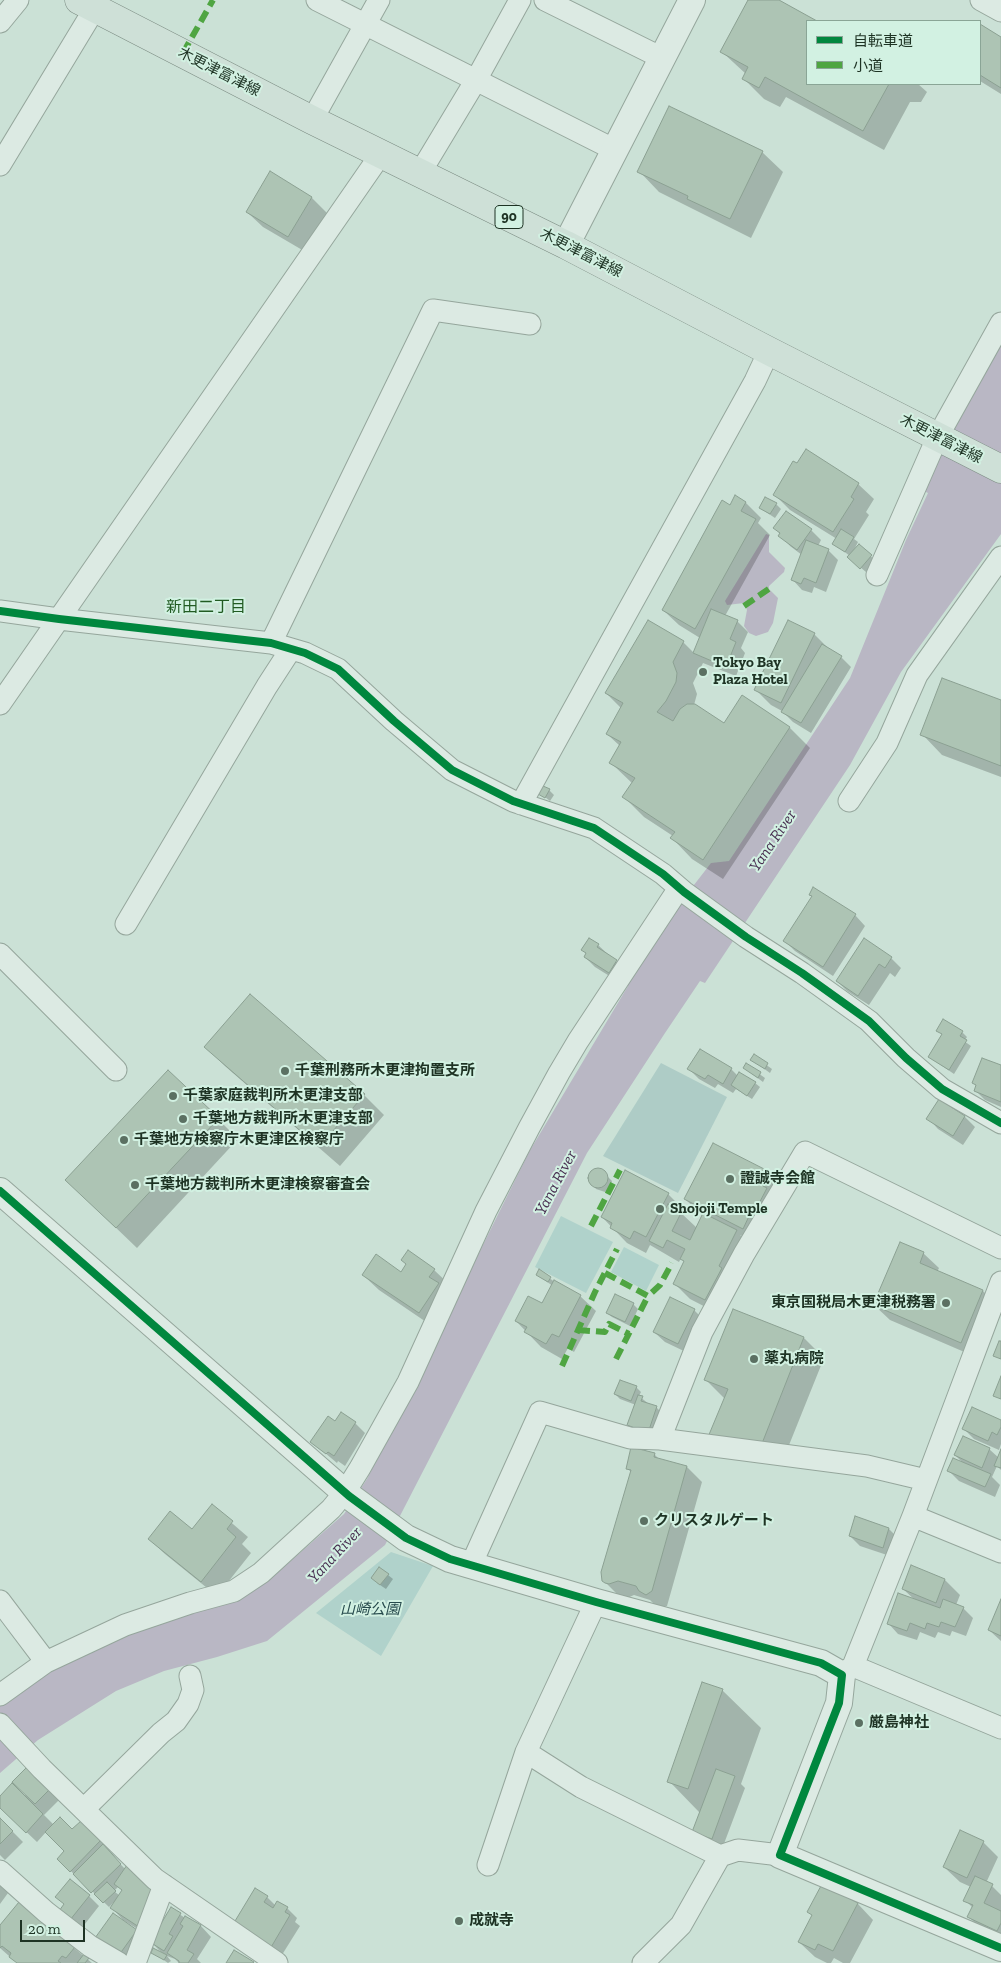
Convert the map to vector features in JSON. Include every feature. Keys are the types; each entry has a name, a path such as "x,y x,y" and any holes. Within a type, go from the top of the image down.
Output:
{"main road":[{"name":"木更津富津線","path":"87,4 312,120 566,245 937,438 1001,469"}],"street":[{"path":"0,22 18,0"},
{"path":"316,0 615,150"},
{"path":"312,120 380,0"},
{"path":"420,173 476,80 520,0"},
{"path":"545,0 662,58"},
{"path":"566,245 692,0"},
{"path":"981,0 1001,11"},
{"path":"0,165 87,4"},
{"path":"0,704 381,154"},
{"path":"271,643 433,310 530,324"},
{"path":"877,575 937,438 1001,323"},
{"path":"520,804 755,381 769,351"},
{"path":"849,801 887,743 917,675 1001,557"},
{"path":"0,611 271,643 305,653 338,669 394,721 452,770 520,804 594,828 663,874 681,890 746,937 802,973 870,1021 906,1058 942,1089 1001,1123"},
{"path":"126,924 262,695 291,650"},
{"path":"0,1695 46,1662 125,1625 190,1602 234,1591 261,1574 347,1494 408,1382 486,1211 528,1128 578,1041 681,890"},
{"path":"0,954 116,1070"},
{"path":"660,1439 702,1332 744,1254 804,1152 1001,1248"},
{"path":"0,1191 347,1494 406,1538 450,1559 596,1602 848,1671 1001,1728"},
{"path":"780,1855 839,1704 848,1671 913,1516 1001,1282"},
{"path":"471,1565 540,1412 630,1438 660,1439 867,1466 926,1480"},
{"path":"913,1516 1001,1552"},
{"path":"0,1601 46,1662"},
{"path":"488,1865 526,1752 596,1602"},
{"path":"84,1809 161,1733 176,1721 188,1704 193,1690 190,1676"},
{"path":"0,1724 42,1769 156,1879 277,1963"},
{"path":"526,1752 582,1787 720,1856"},
{"path":"643,1963 682,1925 720,1856 738,1850 780,1855 1001,1948"},
{"path":"0,1871 46,1912 90,1946 119,1963"},
{"path":"135,1963 164,1885"}],"green space":[{"path":"561,1216 613,1242 586,1293 535,1267"},
{"path":"624,1247 659,1265 646,1291 611,1272"},
{"name":"山崎公園","path":"391,1552 433,1566 381,1656 316,1613"}],"shaded area":[{"path":"661,1063 727,1097 678,1193 603,1156"}],"water":[{"name":"Yana River","path":"1001,344 1001,534 901,672 850,765 705,983 700,981 587,1153 385,1545 267,1641 164,1671 116,1691 38,1740 0,1773 0,1705 47,1673 130,1632 235,1600 268,1581 344,1514 367,1479 529,1152 628,986 626,982 680,903 711,863 729,861 850,678 906,540 928,493 922,490 931,468"},
{"path":"766,534 769,535 769,552 785,568 784,572 769,586 769,589 778,598 773,623 768,632 756,636 749,633 744,626 747,610 744,603 727,605 725,601"}],"building":[{"path":"748,0 779,0 815,20 806,20 806,85 888,85 863,131 765,77 759,88 742,79 748,67 720,52"},
{"path":"981,25 1001,37 1001,88 981,76"},
{"path":"669,106 763,151 730,219 687,199 688,196 637,172"},
{"path":"270,171 312,197 288,237 246,212"},
{"path":"806,449 859,483 851,497 854,499 833,532 773,495 793,461 797,463"},
{"path":"735,495 746,502 741,511 756,519 695,629 662,610 722,500 730,505"},
{"path":"765,497 777,503 770,514 759,508"},
{"path":"786,511 812,529 797,550 778,536 780,533 773,528"},
{"path":"841,529 854,537 845,552 832,544"},
{"path":"806,540 829,549 816,583 804,578 801,584 791,580"},
{"path":"859,544 872,555 860,569 847,557"},
{"path":"711,609 738,620 730,639 736,642 726,667 693,653"},
{"path":"648,620 684,641 673,662 677,673 676,682 666,701 657,712 673,721 680,709 687,704 695,704 724,723 742,695 790,727 703,860 670,838 675,832 622,797 635,778 609,763 621,742 606,734 623,703 605,693"},
{"path":"788,620 815,633 781,703 754,690"},
{"path":"822,644 842,656 801,723 781,712"},
{"path":"942,678 1001,700 1001,766 920,735"},
{"path":"543,786 550,789 545,798 538,794"},
{"path":"813,887 856,914 823,967 783,941 812,896 809,895"},
{"path":"589,938 599,944 597,947 617,960 609,973 584,957 586,953 581,950"},
{"path":"864,938 892,957 885,968 879,964 858,996 836,981"},
{"name":"千葉刑務所木更津拘置支所","path":"250,994 365,1094 319,1147 204,1047"},
{"path":"943,1019 963,1031 960,1036 967,1040 949,1070 928,1057 942,1034 936,1031"},
{"path":"700,1049 732,1068 723,1084 708,1075 705,1079 687,1069"},
{"path":"754,1054 768,1063 765,1069 750,1060"},
{"path":"982,1058 1001,1065 1001,1102 974,1091 976,1085 972,1083"},
{"path":"746,1063 761,1072 758,1078 743,1068"},
{"path":"168,1070 219,1118 116,1228 65,1180"},
{"path":"739,1072 756,1082 747,1096 731,1085"},
{"path":"939,1099 965,1116 953,1136 926,1119"},
{"name":"證誠寺会館","path":"713,1143 770,1172 763,1186 767,1188 753,1215 750,1214 743,1229 684,1199"},
{"path":"598,1168 605,1171 608,1178 605,1185 598,1188 591,1185 588,1178 591,1171"},
{"path":"625,1170 669,1193 646,1237 634,1231 630,1239 610,1228 612,1223 601,1217"},
{"path":"668,1204 682,1211 672,1231 690,1240 703,1213 737,1230 719,1266 722,1268 705,1300 673,1284 684,1261 680,1259 685,1249 667,1240 663,1248 649,1241"},
{"path":"900,1242 924,1252 920,1263 983,1290 961,1343 873,1305"},
{"path":"408,1250 435,1269 429,1277 439,1283 419,1313 362,1275 376,1254 401,1272 406,1264 401,1260"},
{"path":"539,1269 551,1277 548,1282 536,1275"},
{"path":"554,1280 581,1295 559,1337 552,1334 546,1344 524,1332 527,1327 515,1321 528,1296 542,1303"},
{"path":"615,1294 634,1303 625,1322 606,1313"},
{"path":"670,1297 695,1309 678,1344 653,1332"},
{"name":"薬丸病院","path":"733,1309 804,1337 761,1446 708,1437 728,1389 704,1380"},
{"path":"999,1341 1001,1341 1001,1359 993,1356"},
{"path":"1001,1376 1001,1399 993,1396"},
{"path":"620,1380 637,1386 631,1401 614,1394"},
{"path":"638,1395 643,1396 641,1401 657,1406 648,1433 627,1425"},
{"path":"972,1407 1001,1420 1001,1427 997,1435 992,1432 988,1441 962,1429"},
{"path":"341,1412 356,1422 334,1456 328,1452 326,1454 310,1442 328,1416 335,1421"},
{"path":"963,1436 990,1448 982,1468 954,1455"},
{"name":"クリスタルゲート","path":"631,1447 655,1453 654,1457 687,1466 652,1591 646,1595 639,1591 636,1586 618,1581 609,1584 605,1583 602,1581 601,1572 631,1470 626,1469"},
{"path":"1001,1449 1001,1468 994,1466"},
{"path":"953,1458 991,1474 985,1487 947,1471"},
{"path":"212,1504 233,1521 227,1529 236,1537 201,1582 148,1539 170,1511 192,1529"},
{"path":"855,1516 889,1528 883,1548 849,1536"},
{"path":"911,1565 945,1579 936,1603 902,1589"},
{"path":"379,1567 389,1574 380,1585 371,1578"},
{"path":"898,1593 940,1608 943,1599 964,1607 955,1627 941,1622 939,1627 927,1623 925,1629 910,1623 907,1631 887,1624"},
{"path":"1001,1599 1001,1636 988,1630"},
{"path":"702,1682 723,1689 688,1789 667,1782"},
{"path":"28,1766 51,1788 35,1804 12,1782"},
{"path":"716,1769 735,1776 712,1839 692,1832"},
{"path":"12,1783 43,1814 26,1833 0,1808 0,1796"},
{"path":"60,1817 72,1829 81,1821 101,1840 70,1872 57,1859 64,1851 45,1832"},
{"path":"0,1818 13,1831 0,1844"},
{"path":"960,1830 984,1841 967,1878 943,1867"},
{"path":"103,1844 121,1864 91,1893 73,1874"},
{"path":"129,1862 155,1888 139,1927 110,1908 122,1890 114,1884"},
{"path":"975,1876 993,1884 984,1903 1001,1911 1001,1923 997,1931 967,1917 973,1905 963,1901"},
{"path":"70,1879 90,1895 70,1920 59,1911 64,1904 55,1897"},
{"path":"107,1882 116,1891 103,1903 94,1894"},
{"path":"822,1884 858,1903 833,1951 818,1944 815,1950 798,1942 812,1915 807,1912"},
{"path":"255,1888 268,1896 264,1902 273,1908 277,1901 288,1907 285,1912 290,1915 270,1949 232,1926"},
{"path":"19,1902 75,1947 66,1958 62,1956 58,1961 61,1963 17,1963 9,1957 11,1953 2,1946 0,1948 0,1925"},
{"path":"171,1907 181,1913 169,1934 173,1936 164,1951 150,1942"},
{"path":"113,1913 137,1930 119,1955 95,1938"},
{"path":"185,1916 201,1925 187,1950 194,1954 188,1963 179,1963 179,1961 167,1953 183,1926 180,1924"},
{"path":"153,1948 167,1955 164,1960 151,1953"},
{"path":"234,1950 254,1962 226,1963"},
{"path":"84,1954 89,1958 85,1963 77,1963"}],"marked path":[{"path":"183,53 213,0"},
{"path":"744,606 770,588"},
{"path":"591,1226 620,1170"},
{"path":"562,1366 595,1292 617,1249"},
{"path":"605,1273 648,1296 660,1285 672,1263"},
{"path":"616,1359 648,1296"},
{"path":"578,1330 605,1332 609,1324 629,1334"}],"cycle path":[{"path":"0,611 271,643 305,653 338,669 394,721 452,770 513,801 594,828 663,874 684,892 746,937 802,973 869,1021 906,1058 942,1089 1001,1123"},
{"path":"0,1191 349,1496 406,1538 450,1559 596,1602 821,1663 842,1675 839,1703 780,1855 1001,1948"}],"place":[{"name":"Tokyo Bay Plaza Hotel","path":"703,672"},
{"name":"千葉刑務所木更津拘置支所","path":"285,1071"},
{"name":"千葉家庭裁判所木更津支部","path":"173,1096"},
{"name":"千葉地方裁判所木更津支部","path":"183,1119"},
{"name":"千葉地方検察庁木更津区検察庁","path":"124,1140"},
{"name":"證誠寺会館","path":"730,1179"},
{"name":"千葉地方裁判所木更津検察審査会","path":"135,1185"},
{"name":"Shojoji Temple","path":"660,1209"},
{"name":"東京国税局木更津税務署","path":"946,1303"},
{"name":"薬丸病院","path":"754,1359"},
{"name":"クリスタルゲート","path":"644,1521"},
{"name":"厳島神社","path":"859,1723"},
{"name":"成就寺","path":"459,1921"}],"district":[{"name":"新田二丁目","path":"206,607"}]}
